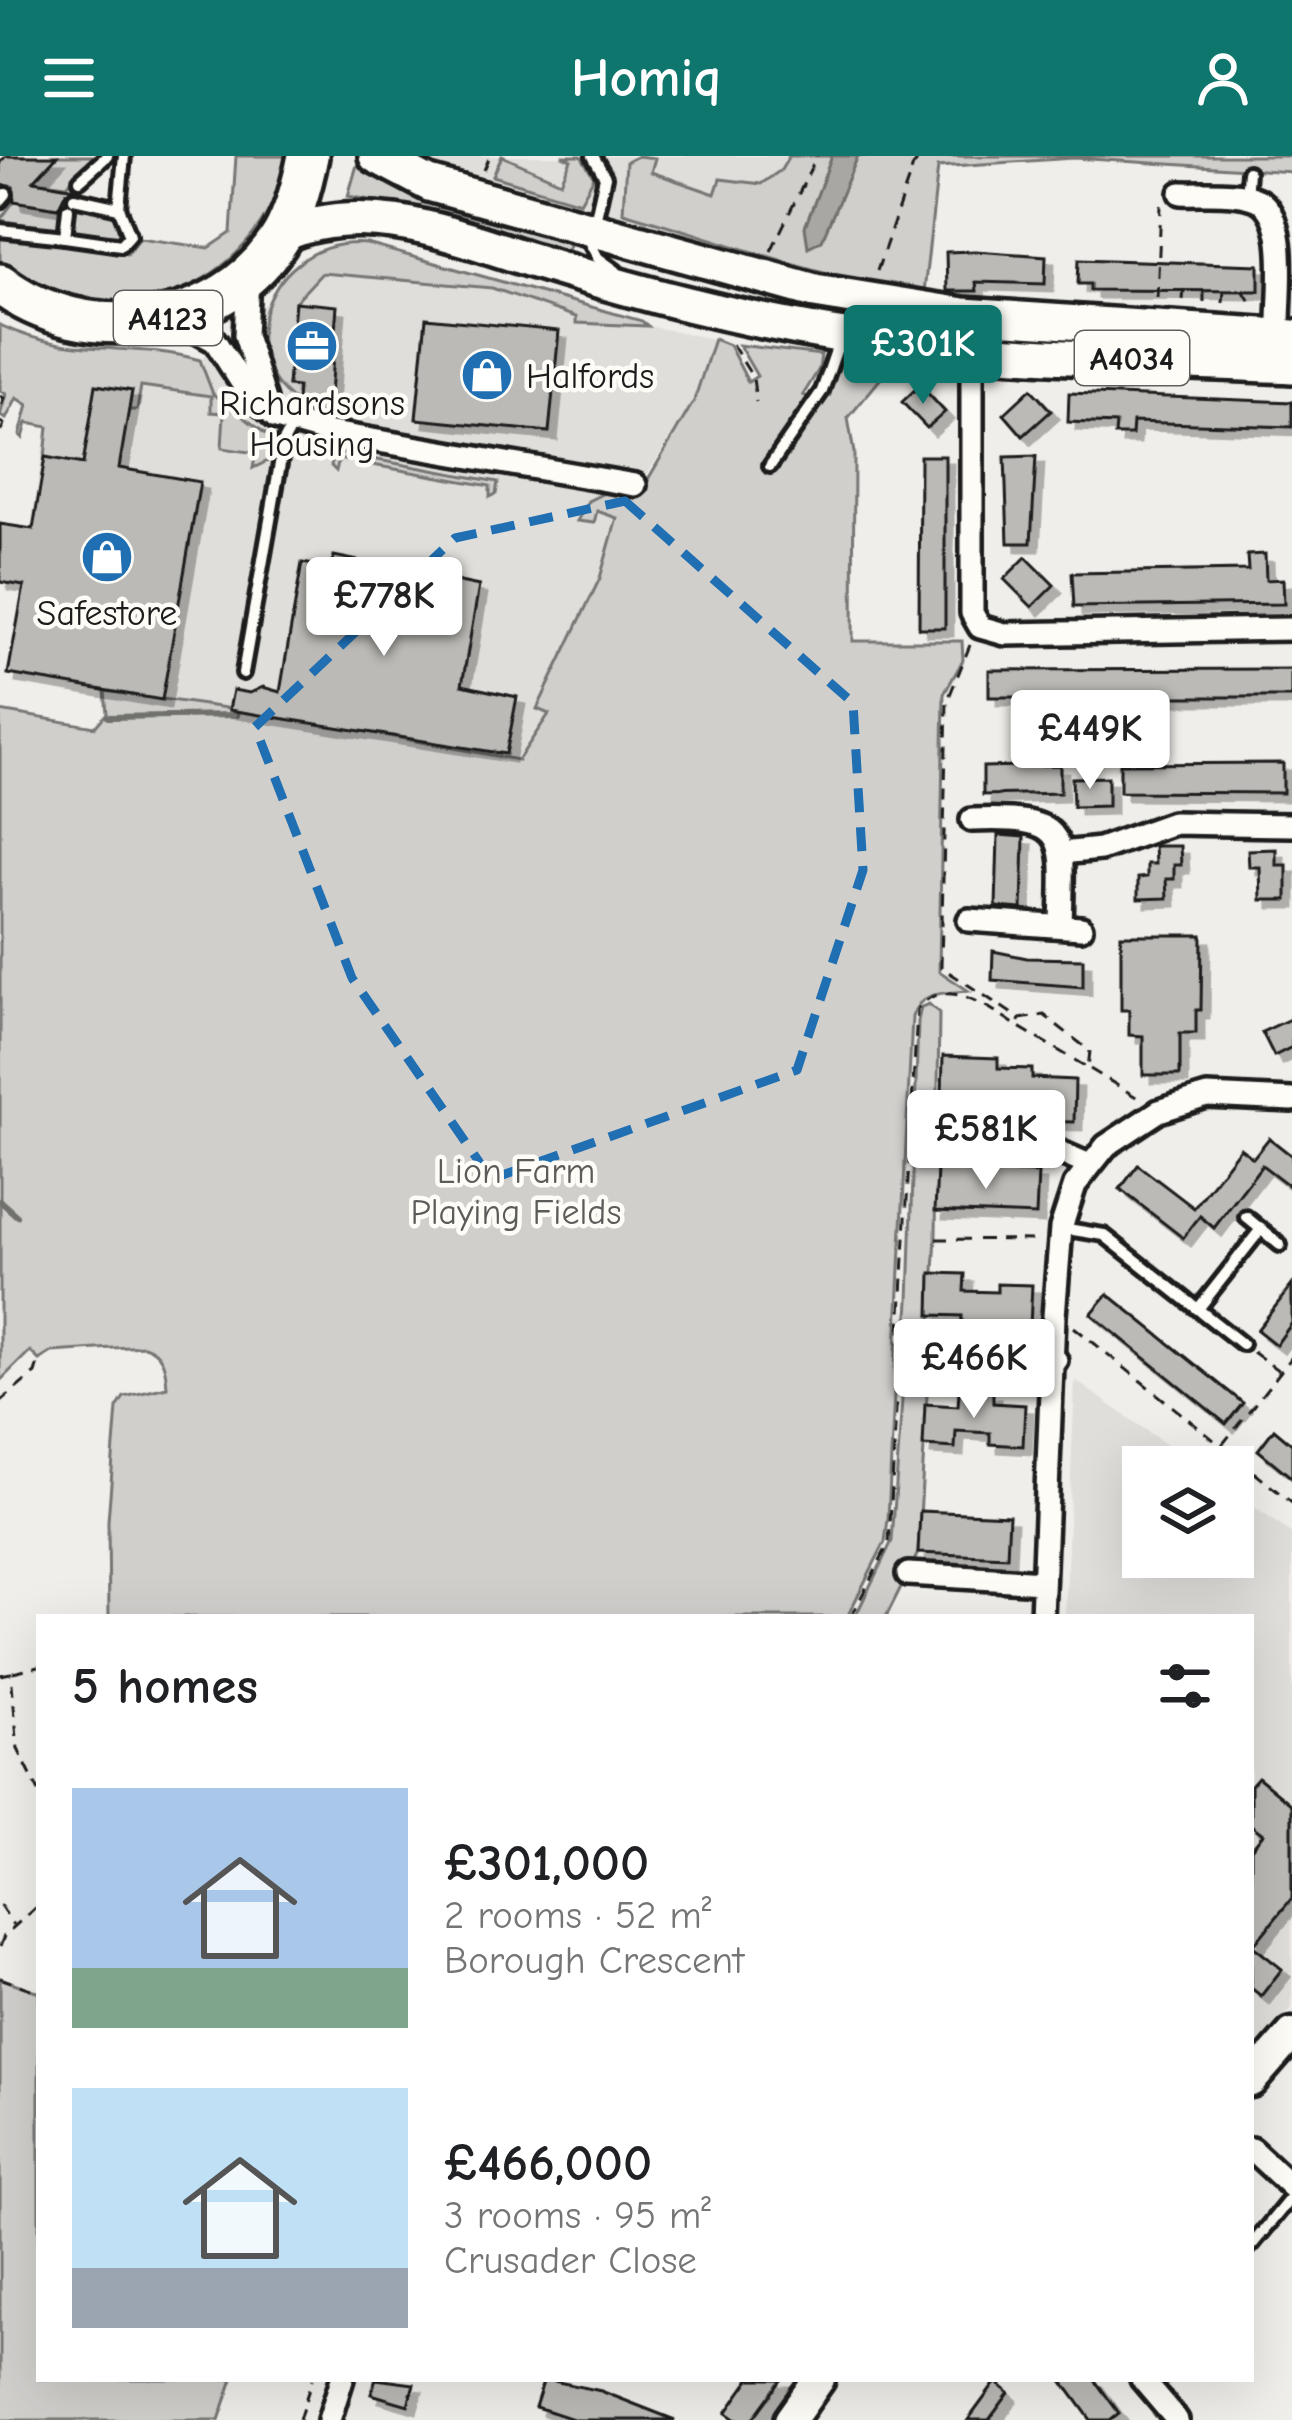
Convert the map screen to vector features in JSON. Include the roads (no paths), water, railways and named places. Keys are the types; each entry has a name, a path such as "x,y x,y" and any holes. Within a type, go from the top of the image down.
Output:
{"highway":[{"name":"A4123","path":"9,294 65,319 99,323 170,317 200,305 250,271 282,235 308,156"}],"main road":[{"name":"A4034","path":"376,156 429,184 815,291 964,316 1288,347"},
{"name":"A4034","path":"282,235 317,219 342,216 395,222 742,318 972,351 1288,347"}],"street":[{"path":"1171,198 1246,196 1261,201 1278,223 1288,347"},
{"path":"250,271 243,319 252,366 265,400 294,422"},
{"path":"815,291 888,319 962,332 972,351 972,613 980,627 1005,634 1292,629"},
{"path":"170,317 215,341 260,404 294,422 574,478 635,485"},
{"path":"968,920 1062,926 1062,853 1050,830 1026,818 972,820"},
{"path":"1062,853 1100,849 1174,823 1292,825"},
{"path":"1042,1614 1054,1325 1061,1234 1075,1185 1129,1126 1159,1112 1208,1096 1292,1100"},
{"path":"946,1140 1050,1148 1089,1165"},
{"path":"944,1354 1055,1360"},
{"path":"908,1574 1043,1582"},
{"path":"1254,2078 1292,2034"},
{"path":"1254,2152 1292,2186"},
{"path":"329,2420 341,2382"},
{"path":"790,2420 817,2382"},
{"path":"1144,2382 1166,2416"}],"lane":[{"path":"80,180 107,156"},
{"path":"0,230 121,244 130,235 119,208 124,156"},
{"path":"592,156 605,177 590,243 608,269 695,293 742,318"},
{"path":"1246,196 1248,172"},
{"path":"65,237 71,204 119,208"},
{"path":"770,466 822,391 841,335"},
{"path":"243,673 284,441 294,422"},
{"path":"1246,1216 1280,1245"},
{"path":"1198,1309 1261,1229"},
{"path":"1061,1234 1104,1235 1241,1343"},
{"path":"1254,2242 1292,2196"}],"waterway":[{"path":"108,717 237,715"},
{"path":"0,1201 17,1216"}],"place":[{"name":"Richardsons Housing","path":"312,346"},
{"name":"Halfords","path":"487,375"},
{"name":"Safestore","path":"107,557"}],"park label":[{"name":"Lion Farm Playing Fields","path":"516,1190"}]}
